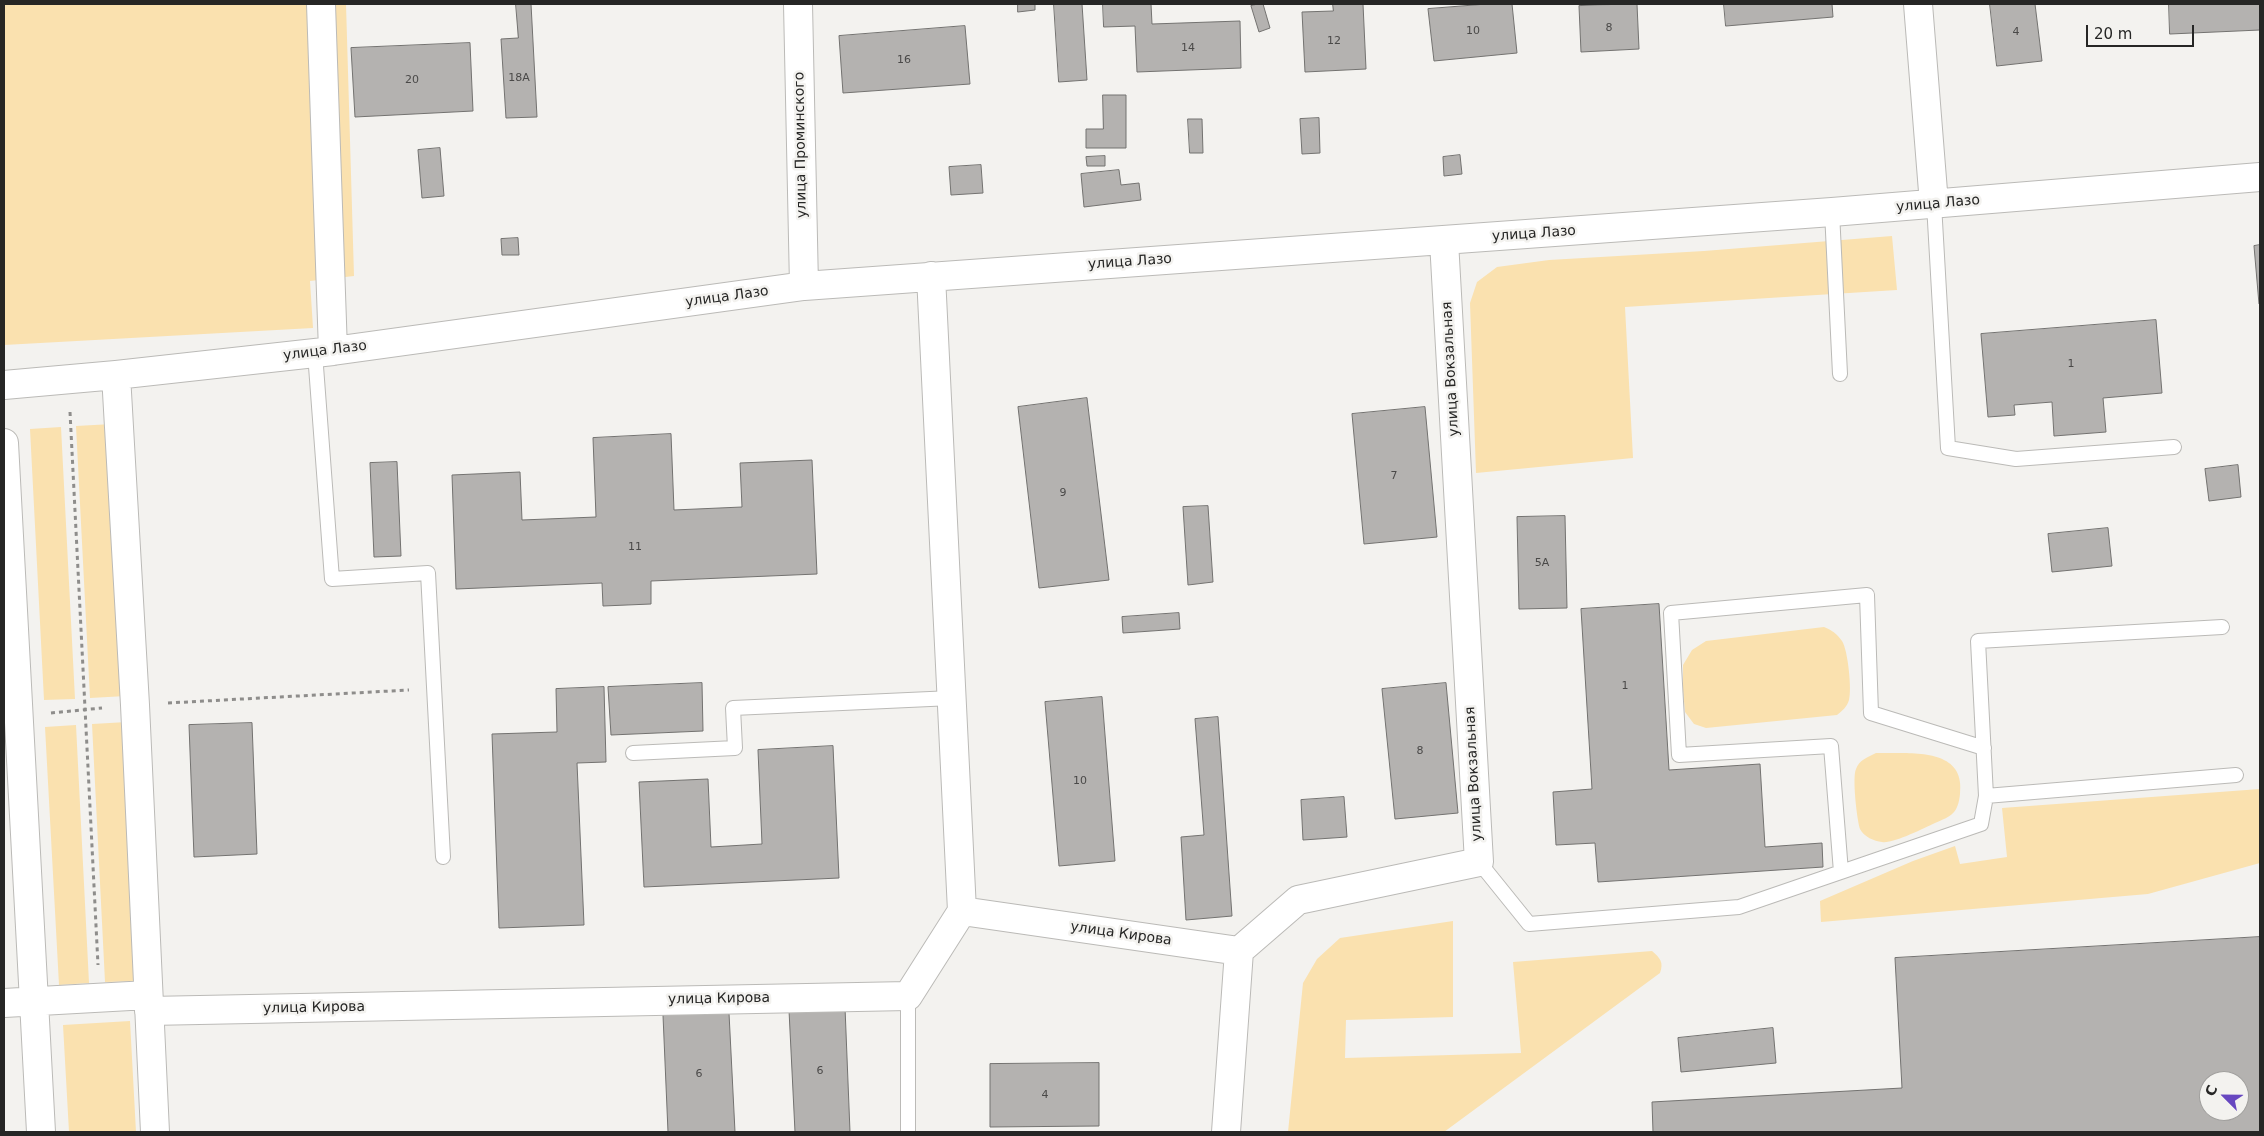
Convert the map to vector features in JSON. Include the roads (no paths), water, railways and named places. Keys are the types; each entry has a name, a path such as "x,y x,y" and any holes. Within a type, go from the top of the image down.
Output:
{"street":[{"path":"321,4 324,352"},
{"name":"улица Проминского","path":"798,4 804,286"},
{"path":"1918,4 1934,204"},
{"name":"улица Лазо","path":"4,385 116,375 324,352 804,286 1832,212 2260,177"},
{"name":"улица Вокзальная","path":"1444,241 1479,862"},
{"path":"908,996 962,911 931,276"},
{"path":"116,375 135,705 155,1132"},
{"path":"4,443 32,1002 41,1132"},
{"path":"1226,1132 1239,951 1298,900 1479,862"},
{"name":"улица Кирова","path":"962,911 1239,951"},
{"name":"улица Кирова","path":"4,1002 100,998 149,1003 908,996"}],"lane":[{"path":"1934,204 1948,448 2016,460 2174,447"},
{"path":"1832,212 1840,374"},
{"path":"324,352 332,580 428,572 443,857"},
{"path":"1841,872 1831,746 1679,755 1671,613 1867,595 1871,713 1984,748"},
{"path":"1479,862 1529,924 1739,907 1982,824 1986,796 1978,641 2222,627"},
{"path":"633,753 735,748 732,708 952,698"},
{"path":"1986,796 2236,775"},
{"path":"908,996 908,1132"}]}
